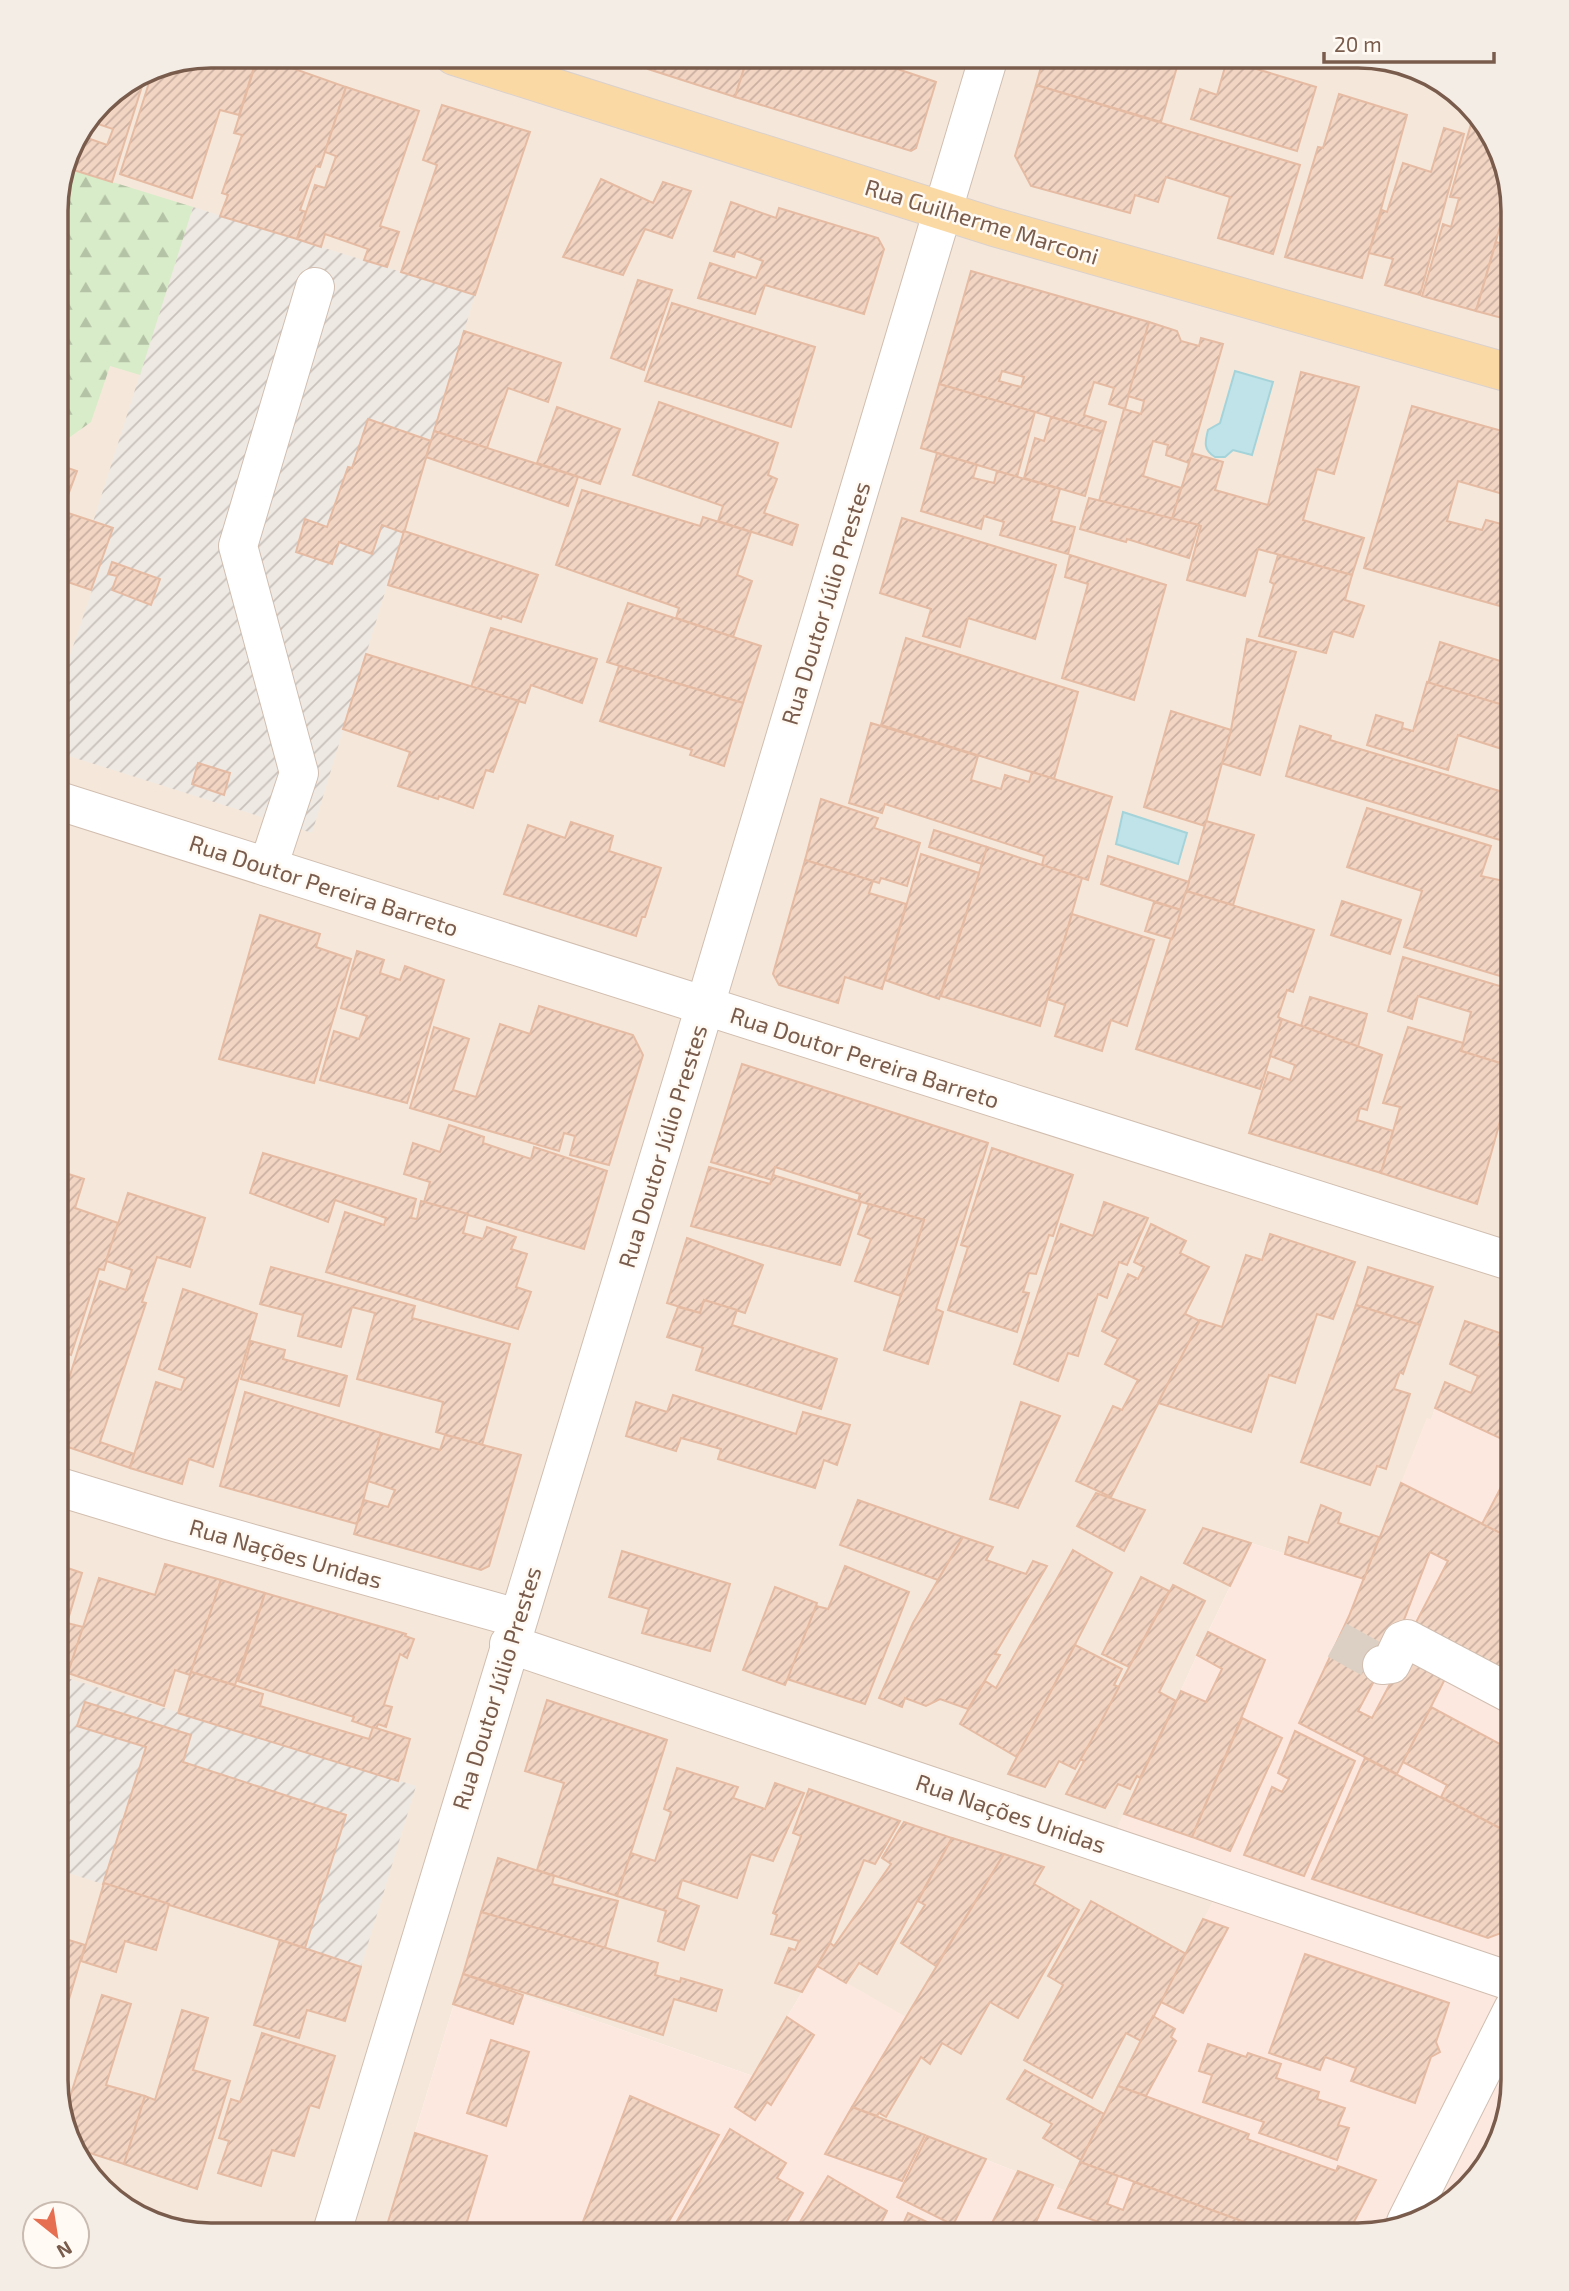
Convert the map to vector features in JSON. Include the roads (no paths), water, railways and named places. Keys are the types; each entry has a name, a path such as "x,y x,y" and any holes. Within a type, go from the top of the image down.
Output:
{"main road":[{"name":"Rua Guilherme Marconi","path":"493,68 1007,231 1501,371"}],"street":[{"name":"Rua Doutor Júlio Prestes","path":"335,2222 705,1006 985,69"},
{"path":"268,867 299,773 238,546 316,287"},
{"name":"Rua Doutor Pereira Barreto","path":"69,804 705,1006 1501,1250"},
{"name":"Rua Nações Unidas","path":"68,1490 513,1631 1501,1978"},
{"path":"1382,1665 1391,1664 1402,1641 1407,1639 1501,1689"},
{"path":"1411,2212 1501,2032"}],"water":[{"path":"1235,371 1273,382 1252,455 1233,450 1225,457 1215,457 1207,449 1207,434 1208,430 1220,423"},
{"path":"1123,812 1187,833 1178,864 1116,844"}],"tunnel":[{"path":"1337,1640 1382,1665"}]}
